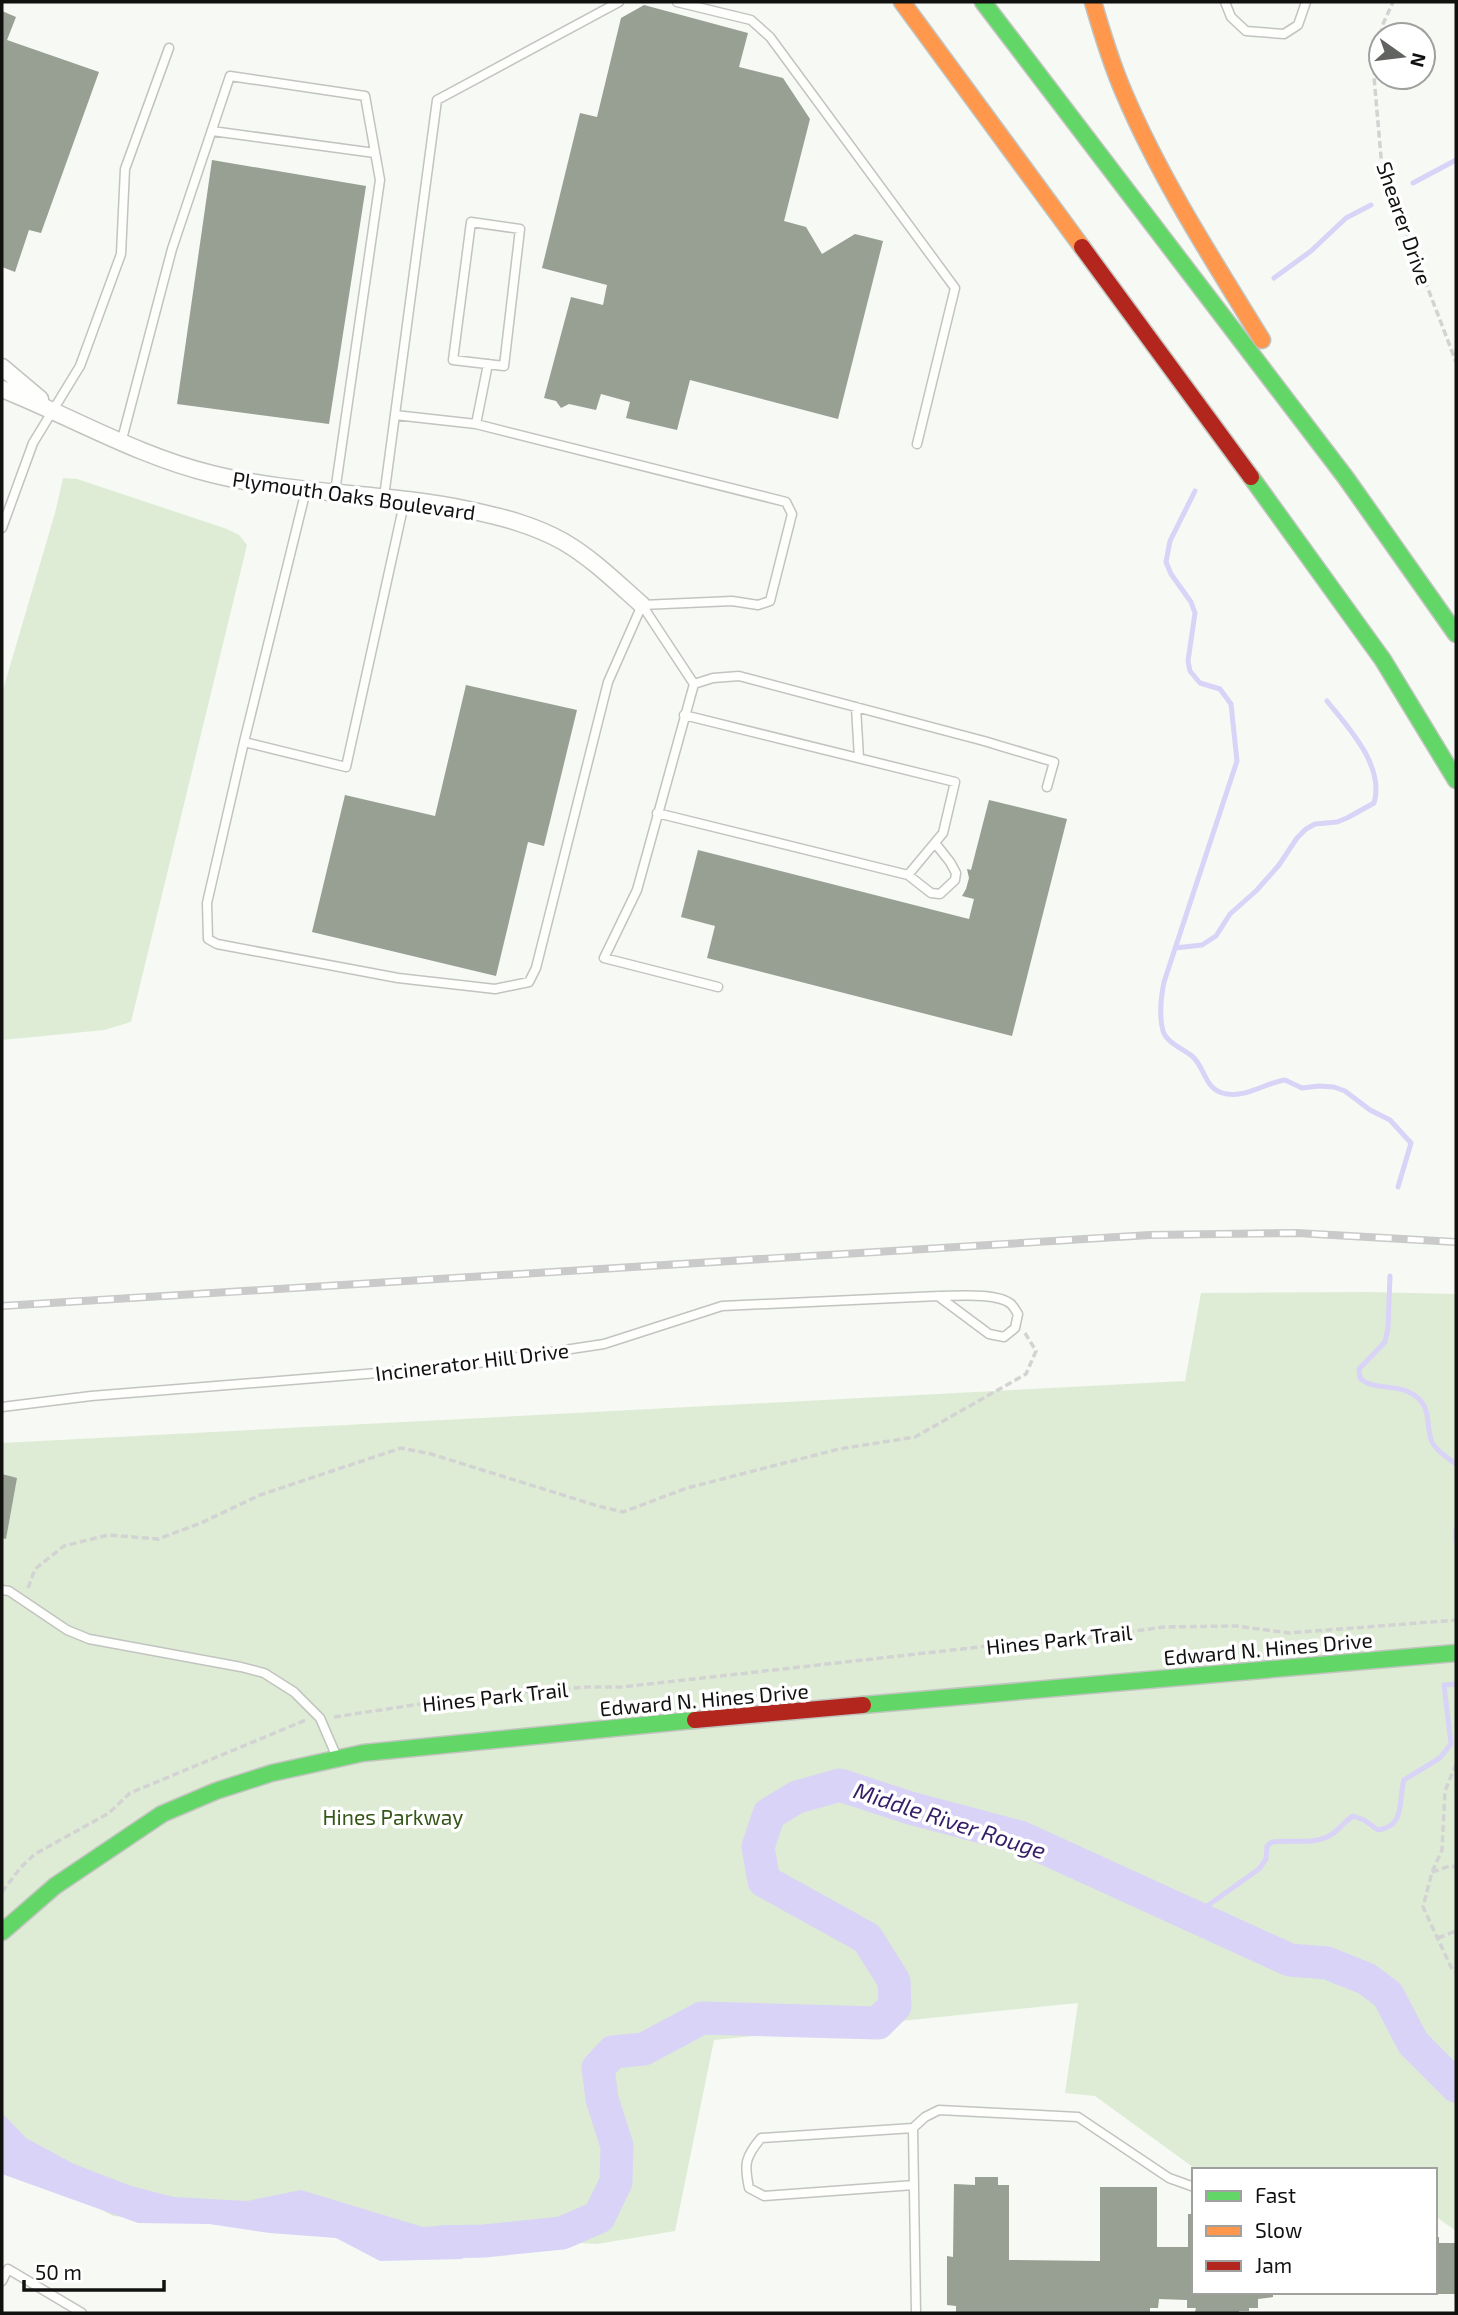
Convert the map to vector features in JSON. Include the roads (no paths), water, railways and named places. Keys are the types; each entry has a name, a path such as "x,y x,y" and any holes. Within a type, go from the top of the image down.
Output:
{"main road":[{"path":"902,2 1347,608 1397,682 1456,780"},
{"path":"983,2 1346,478 1456,634"},
{"path":"1093,2 1118,77 1164,180 1346,478"},
{"name":"Edward N. Hines Drive","path":"2,1931 55,1886 162,1814 216,1791 272,1773 363,1753 1456,1653"}],"street":[{"name":"Plymouth Oaks Boulevard","path":"2,367 53,409"},
{"name":"Plymouth Oaks Boulevard","path":"2,389 53,409 121,443 166,461 211,474 306,490 405,499 488,514 531,527 564,542 596,565 642,605"}],"lane":[{"path":"384,497 437,100 619,2"},
{"path":"677,2 751,20 770,37 955,288 918,444"},
{"path":"1225,2 1231,17 1246,32 1284,34 1298,25 1306,2"},
{"path":"2,528 33,443 80,366 121,254 125,169 169,48"},
{"path":"121,443 172,249 230,76 365,96 380,180 335,492"},
{"path":"212,131 375,153"},
{"path":"471,222 520,229 504,366 488,364 453,360 471,222"},
{"path":"476,424 488,364"},
{"path":"395,415 476,424 786,502 792,514 770,601 758,605 732,601 642,605"},
{"path":"306,490 207,903 208,939 217,944 398,978 495,989 529,982 536,968 608,682 642,605"},
{"path":"244,742 346,767 405,499"},
{"path":"642,605 694,684"},
{"path":"694,684 713,678 739,676 1054,762 1047,787"},
{"path":"694,684 637,890 604,958 718,988"},
{"path":"856,707 859,758"},
{"path":"684,715 955,782 943,833 908,875"},
{"path":"657,813 908,875 931,893 940,894 949,888 956,873 935,843"},
{"name":"Incinerator Hill Drive","path":"2,1407 92,1396 452,1367 604,1344 722,1306 938,1296 981,1295 1011,1304 1018,1314 1016,1328 1004,1337 989,1334 938,1296"},
{"path":"2,1590 9,1591 67,1630 89,1639 264,1673 295,1692 320,1718 337,1758"},
{"path":"914,2185 764,2196 749,2188 745,2169 749,2153 761,2138 913,2128 925,2117 939,2110 1078,2116 1169,2178 1192,2186"},
{"path":"913,2128 916,2313"},
{"path":"2,2280 8,2269 82,2313"}],"waterway":[{"path":"1413,183 1456,160"},
{"path":"1274,278 1311,251 1346,218 1371,205"},
{"path":"1195,491 1170,541 1166,562 1195,613 1188,661 1190,671 1200,683 1220,689 1231,704 1237,761 1164,982 1161,1006 1163,1031 1172,1042 1197,1061 1210,1084 1219,1092 1242,1094 1285,1080 1302,1088 1334,1087 1345,1091 1370,1110 1390,1120 1411,1143 1398,1187"},
{"path":"1175,948 1202,945 1216,936 1230,914 1256,891 1306,829 1315,824 1337,822 1374,803 1376,789 1370,761 1354,735 1327,701"},
{"path":"1390,1276 1385,1342 1359,1369 1360,1378 1373,1385 1404,1390 1420,1400 1426,1410 1432,1442 1456,1464"},
{"path":"1456,1529 1456,1541"},
{"path":"1193,1916 1259,1869 1266,1859 1267,1846 1272,1842 1307,1841 1327,1837 1353,1816 1378,1830 1393,1823 1399,1811 1404,1780 1440,1758 1451,1744 1444,1685 1456,1684"},
{"name":"Middle River Rouge","path":"440,2242 484,2241 562,2233 599,2217 616,2182 617,2146 602,2099 598,2068 613,2052 644,2049 702,2018 878,2023 895,2006 894,1981 867,1938 764,1881 758,1847 769,1814 797,1797 840,1785 910,1808 1020,1837 1290,1960 1327,1963 1367,1979 1388,1995 1413,2043 1456,2086"}],"railway":[{"path":"2,1306 1150,1235 1297,1233 1456,1242"}],"park label":[{"name":"Hines Parkway","path":"393,1816"}]}
